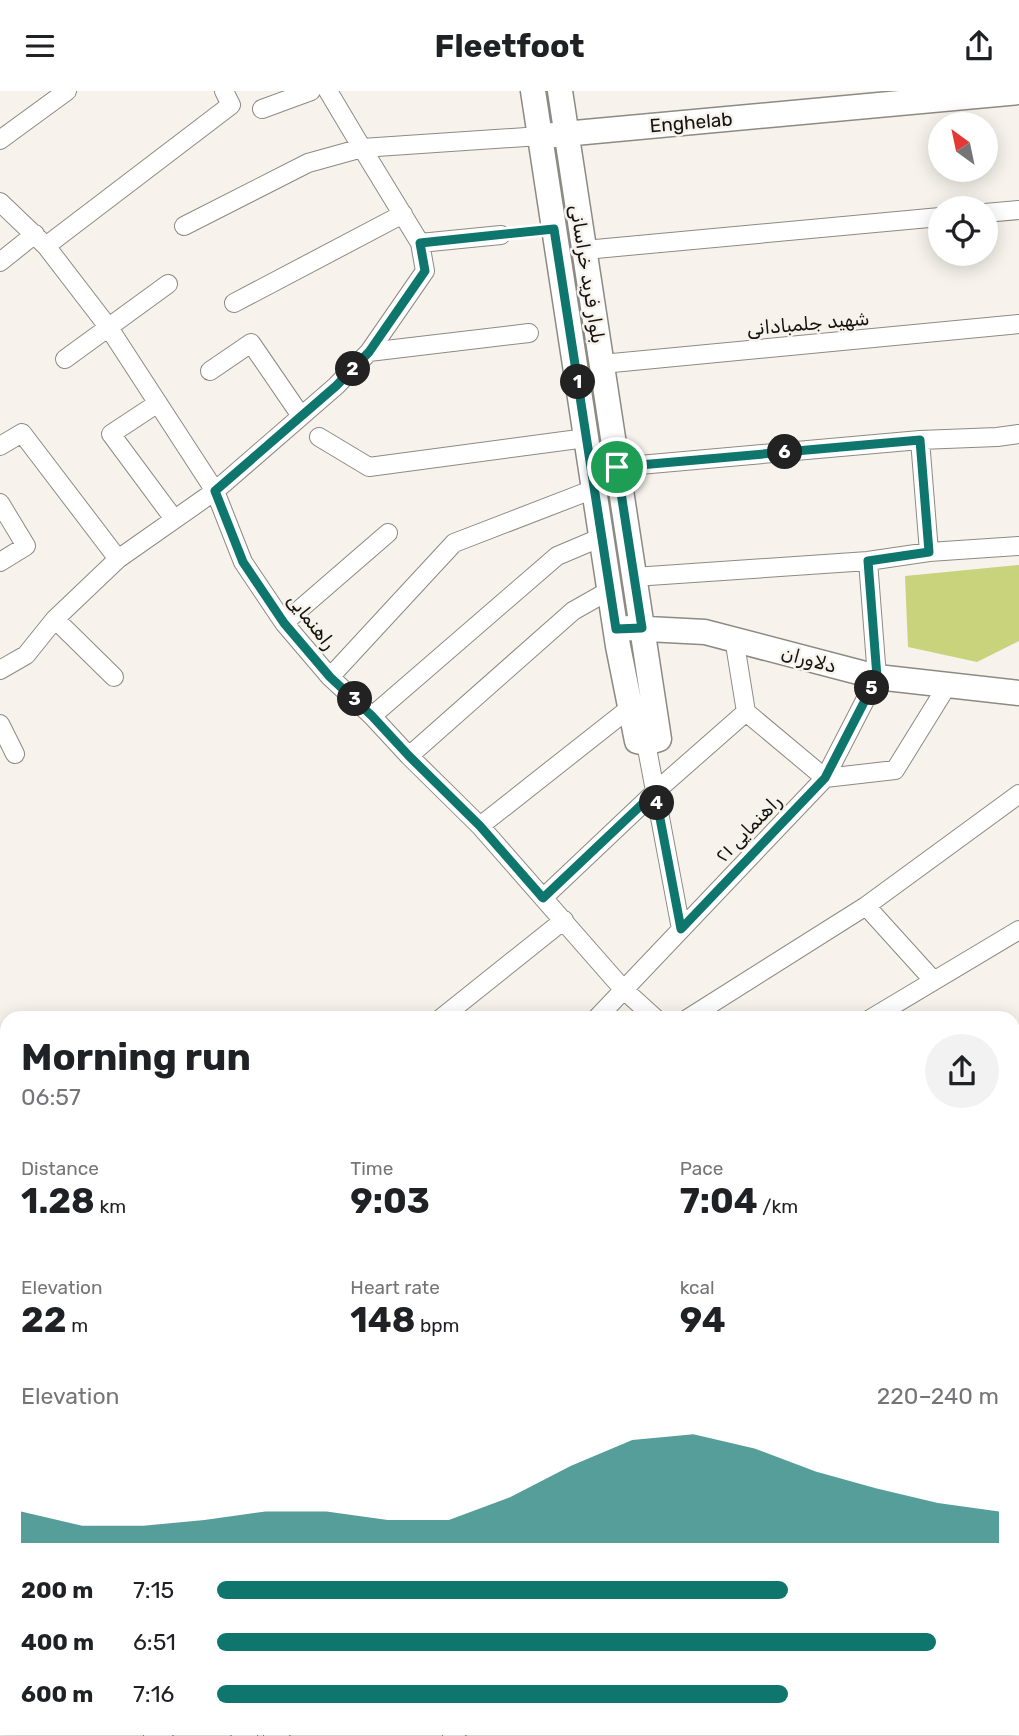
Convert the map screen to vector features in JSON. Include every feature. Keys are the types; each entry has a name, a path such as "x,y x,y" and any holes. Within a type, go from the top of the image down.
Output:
{"street":[{"path":"0,140 67,91"},
{"path":"0,262 40,240 231,105 224,91"},
{"path":"262,109 311,91"},
{"path":"0,670 26,655 55,619 118,559 215,491 336,386 369,352 425,271 420,243 328,91"},
{"name":"بلوار فرید خراسانی","path":"533,91 616,629 637,741 646,743 659,739 560,91"},
{"name":"Enghelab","path":"184,226 308,163 362,148 567,134 1019,92"},
{"name":"راهنمایی","path":"0,202 40,240 110,328 215,491 243,562 284,623 330,677 480,826 623,989 647,1011"},
{"path":"998,212 1019,210"},
{"path":"234,303 403,214"},
{"path":"584,250 928,218"},
{"path":"420,243 501,235"},
{"path":"65,359 168,284"},
{"name":"شهید جلمبادانی","path":"602,364 1019,324"},
{"path":"369,352 529,333"},
{"path":"210,371 251,342 301,417"},
{"path":"158,403 111,434 174,519"},
{"path":"0,446 22,433 118,559"},
{"path":"617,467 920,440 1019,434"},
{"path":"319,437 369,467 586,438"},
{"path":"920,440 929,552"},
{"path":"330,677 454,543 594,489"},
{"path":"0,503 26,546 0,562"},
{"path":"284,623 388,533"},
{"path":"372,716 557,556 602,537"},
{"path":"634,577 868,561 929,552 1019,546"},
{"path":"868,561 877,677"},
{"path":"409,756 573,611 610,590"},
{"path":"55,619 114,677"},
{"name":"دلاوران","path":"616,629 705,632 877,677 1019,693"},
{"path":"734,638 746,712 825,778 895,770 947,686"},
{"name":"راهنمایی ۲۱","path":"603,1011 825,778 877,677"},
{"path":"480,826 631,707"},
{"path":"543,898 655,792 746,712"},
{"path":"0,724 15,754"},
{"path":"646,743 681,929"},
{"path":"700,1011 866,906 1019,794"},
{"path":"866,906 933,979"},
{"path":"450,1011 564,920"},
{"path":"883,1011 1019,930"}],"path":[{"path":"501,235 554,229"}],"green space":[{"path":"1019,565 1019,641 977,662 908,647 905,576"}],"route":[{"path":"554,229 616,629 642,628 617,467 920,440 929,552 868,561 877,677 825,778 681,929 655,792 543,898 480,826 330,677 284,623 243,562 215,491 336,386 369,352 425,271 420,243 554,229"}]}
